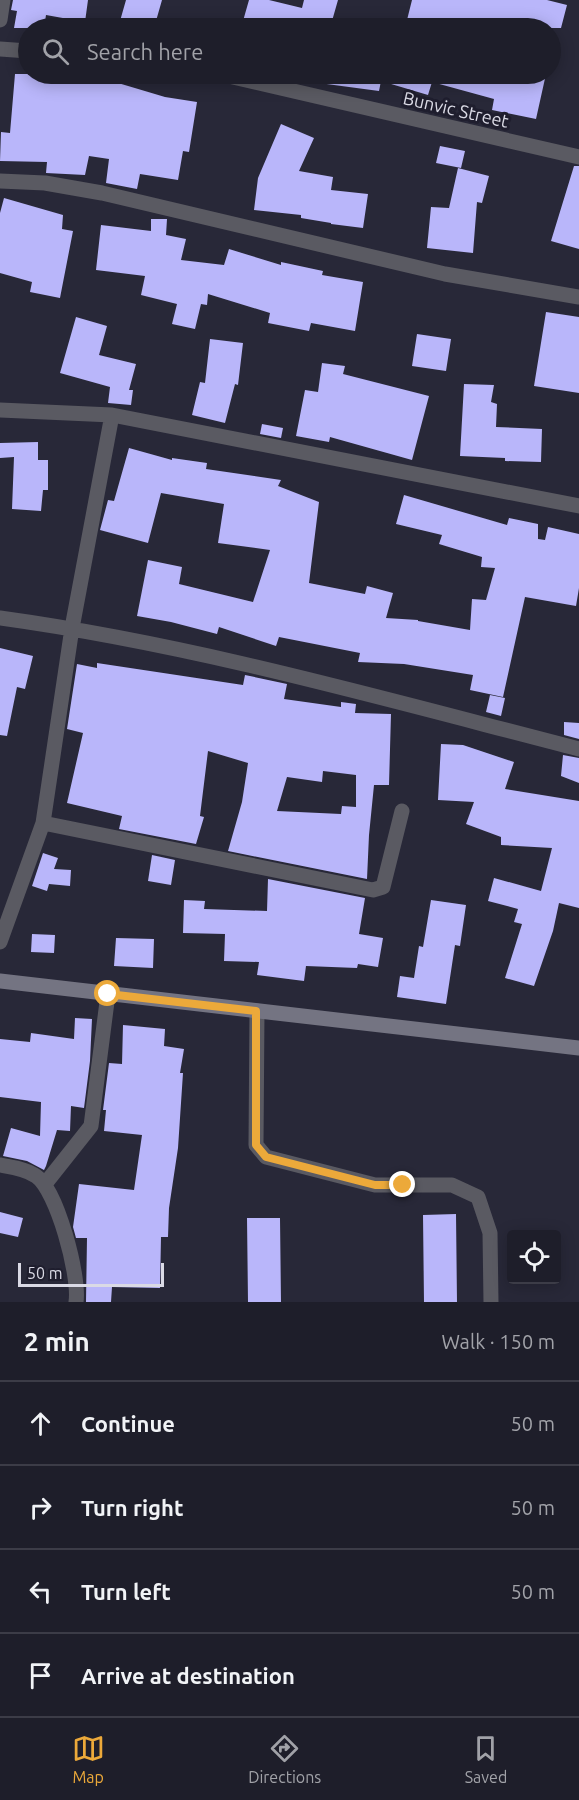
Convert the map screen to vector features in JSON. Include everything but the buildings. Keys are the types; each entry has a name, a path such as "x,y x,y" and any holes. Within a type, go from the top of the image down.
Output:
{"main road":[{"path":"0,981 579,1048"}],"street":[{"path":"0,20 3,0"},
{"path":"0,49 18,50"},
{"name":"Bunvic Street","path":"263,84 579,157"},
{"path":"0,181 45,183 102,193 446,274 579,297"},
{"path":"0,410 112,415 579,506"},
{"path":"0,942 43,823 72,628 112,415"},
{"path":"0,618 72,628 293,676 579,749"},
{"path":"43,823 374,890 383,887 402,811"},
{"path":"45,1184 91,1126 108,994"},
{"path":"256,1011 256,1145 266,1157 375,1185 452,1185 478,1197 490,1233 491,1302"},
{"path":"0,1165 35,1175 45,1184 70,1250 76,1276 76,1302"}],"route":[{"path":"108,994 256,1011 256,1145 266,1157 375,1185 403,1185"}]}
